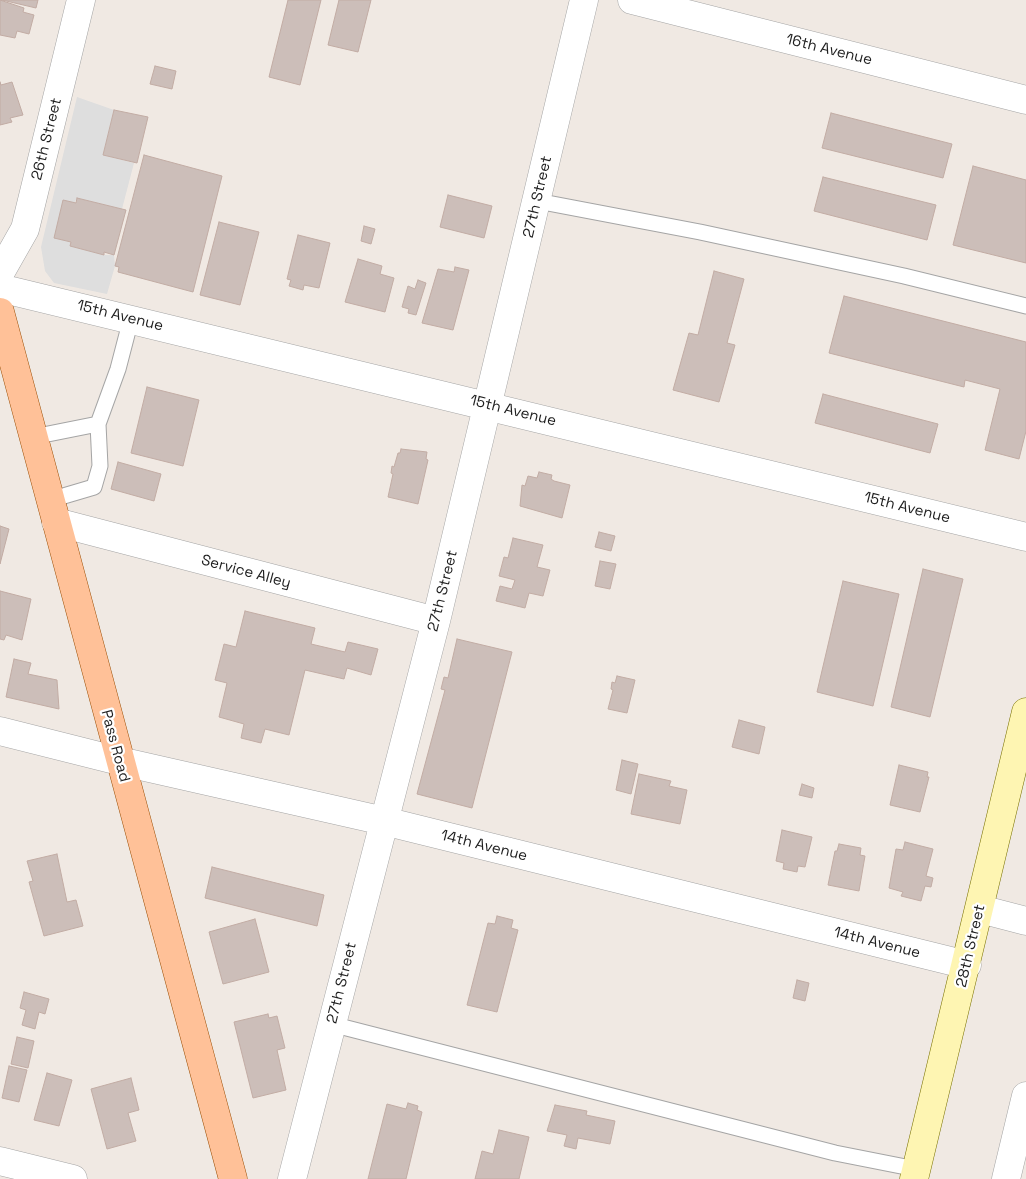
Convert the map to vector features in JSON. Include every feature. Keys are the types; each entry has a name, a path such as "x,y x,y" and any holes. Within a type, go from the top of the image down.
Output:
{"main road":[{"name":"Pass Road","path":"0,312 119,761 233,1179"},
{"name":"28th Street","path":"915,1174 967,965 1026,712"}],"street":[{"name":"26th Street","path":"0,273 25,229 81,0"},
{"name":"27th Street","path":"292,1179 436,621 584,0"},
{"name":"16th Avenue","path":"632,0 1026,100"},
{"name":"15th Avenue","path":"0,288 489,405 1026,537"},
{"name":"Service Alley","path":"53,511 436,621"},
{"name":"14th Avenue","path":"0,731 119,761 384,822 967,965"},
{"path":"980,909 1026,921"},
{"path":"1006,1179 1026,1096"},
{"path":"0,1161 73,1179"}],"lane":[{"path":"537,201 700,232 904,276 1026,306"},
{"path":"53,511 94,487 100,466 98,424 118,369 131,319"},
{"path":"33,437 98,424"},
{"path":"332,1024 915,1174"}],"shaded area":[{"path":"77,97 114,110 103,155 134,163 122,209 77,198 55,238 71,242 70,246 104,255 114,255 115,266 107,294 54,283 45,271 41,247"}],"building":[{"path":"0,0 24,8 23,12 34,15 29,34 17,31 15,38 0,35"},
{"path":"2,0 38,0 36,8"},
{"path":"288,0 321,0 300,85 269,77"},
{"path":"339,0 371,0 358,52 328,45"},
{"path":"155,66 176,71 172,89 150,84"},
{"path":"0,82 1,85 12,82 23,115 10,118 12,122 0,125"},
{"path":"114,110 148,117 137,163 103,155"},
{"path":"831,113 952,144 943,178 822,148"},
{"path":"144,155 222,176 193,292 118,272 119,267 115,266"},
{"path":"973,166 1026,180 1026,263 953,245"},
{"path":"823,177 936,205 927,240 814,211"},
{"path":"448,195 492,206 484,238 440,227"},
{"path":"77,198 126,210 114,255 104,252 104,255 70,246 71,242 54,238 63,200 76,203"},
{"path":"219,222 259,232 240,305 200,295"},
{"path":"364,226 375,229 371,244 361,241"},
{"path":"298,235 330,243 319,288 304,285 303,290 289,286 291,280 287,279"},
{"path":"358,259 382,266 380,274 394,278 385,312 345,302"},
{"path":"455,267 469,270 453,330 422,323 438,269 454,272"},
{"path":"714,271 744,279 727,343 735,345 719,402 673,390 689,333 698,335"},
{"path":"418,280 426,283 416,315 408,313 409,309 402,307 408,286 415,289"},
{"path":"844,296 1026,342 1026,431 1019,459 985,450 1000,389 965,380 964,387 829,353"},
{"path":"147,387 199,400 183,466 131,453"},
{"path":"823,394 938,424 930,453 815,423"},
{"path":"401,449 427,452 426,459 428,460 418,504 388,497 393,474 391,473 392,466 394,467"},
{"path":"118,462 161,474 154,501 111,489"},
{"path":"539,472 552,475 551,479 554,481 570,485 562,518 520,506 522,485 525,486 528,476 537,478"},
{"path":"0,526 9,529 0,564"},
{"path":"599,532 615,536 611,551 595,547"},
{"path":"513,538 543,545 537,567 550,570 543,596 529,593 525,608 496,601 500,586 512,589 515,580 499,576 504,557 508,558"},
{"path":"600,561 616,564 610,589 595,586"},
{"path":"923,569 963,579 930,717 891,707"},
{"path":"843,581 899,594 873,706 817,692"},
{"path":"0,591 31,599 22,640 6,635 4,640 0,639"},
{"path":"245,611 315,628 311,644 345,652 348,642 378,649 371,675 347,668 344,679 305,670 289,735 265,729 261,743 241,738 244,724 219,717 227,683 215,680 224,644 236,647"},
{"path":"457,639 512,652 472,808 417,794 445,690 441,689 444,677 448,678"},
{"path":"14,659 31,663 28,674 57,680 59,709 6,697"},
{"path":"617,676 635,680 627,713 608,709 613,690 611,689 612,682 615,683"},
{"path":"739,720 765,727 759,754 732,747"},
{"path":"622,760 638,764 631,794 616,790"},
{"path":"899,765 928,772 927,777 929,777 920,812 890,805"},
{"path":"639,774 671,781 669,786 687,790 680,824 631,814"},
{"path":"802,784 814,788 812,798 799,795"},
{"path":"782,830 812,837 805,867 798,866 797,872 783,869 784,863 776,861"},
{"path":"905,842 933,849 926,876 933,878 931,887 925,886 921,901 901,896 903,892 889,888 896,849 903,850"},
{"path":"839,844 861,848 860,855 865,856 859,891 828,885 835,851 837,851"},
{"path":"57,854 67,902 76,900 83,926 44,936 29,882 33,881 27,861"},
{"path":"212,867 324,895 317,926 205,898"},
{"path":"497,916 513,920 511,928 518,930 497,1012 467,1005 488,923 495,924"},
{"path":"255,919 269,972 223,984 209,932"},
{"path":"797,980 809,983 805,1001 793,998"},
{"path":"24,992 49,999 45,1014 39,1012 35,1029 22,1025 26,1010 20,1008"},
{"path":"268,1014 269,1018 277,1016 285,1048 277,1050 286,1090 253,1098 234,1022"},
{"path":"17,1037 34,1041 28,1068 11,1064"},
{"path":"9,1066 27,1070 19,1102 2,1098"},
{"path":"47,1073 72,1080 59,1126 34,1120"},
{"path":"131,1078 139,1110 128,1113 136,1141 107,1149 91,1089"},
{"path":"408,1103 418,1106 417,1110 422,1112 406,1179 368,1179 387,1104 406,1109"},
{"path":"555,1105 587,1111 586,1115 615,1121 610,1144 578,1138 576,1149 564,1146 567,1135 547,1131"},
{"path":"499,1130 529,1137 519,1179 475,1179 482,1151 493,1154"}]}
